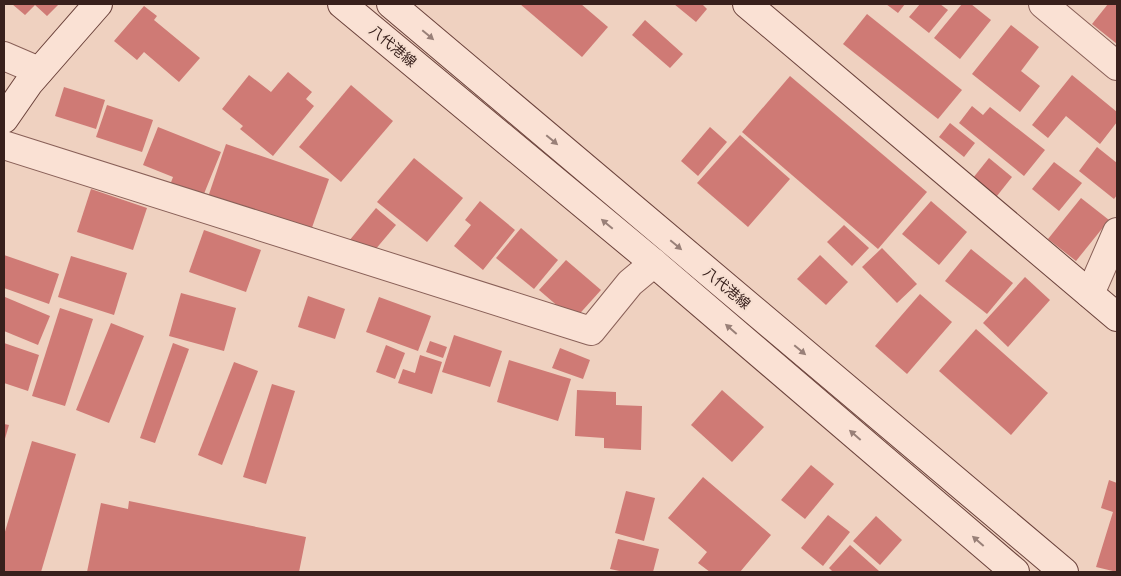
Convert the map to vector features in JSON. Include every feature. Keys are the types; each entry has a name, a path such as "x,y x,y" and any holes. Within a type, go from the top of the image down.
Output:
{"main road":[{"path":"4,119 39,71 98,4"},
{"name":"八代港線","path":"342,4 654,263 1015,572"},
{"name":"八代港線","path":"391,4 1064,572"},
{"path":"747,4 1117,317"},
{"path":"1043,4 1117,66"},
{"path":"4,56 39,71"},
{"path":"4,145 591,331 630,283 654,263"},
{"path":"1090,294 1117,232"}],"building":[{"path":"12,4 59,4 47,16 35,5 25,15"},
{"path":"520,4 581,4 608,27 582,57"},
{"path":"674,4 702,4 707,9 696,22"},
{"path":"886,4 905,4 898,13"},
{"path":"920,4 940,4 948,10 929,33 909,17"},
{"path":"962,4 971,4 991,20 960,59 934,38"},
{"path":"1108,4 1117,4 1117,44 1092,24"},
{"path":"144,6 157,16 154,20 200,58 179,82 144,52 137,60 114,41"},
{"path":"867,14 962,90 938,119 843,44"},
{"path":"645,20 683,54 670,68 632,35"},
{"path":"1011,25 1039,47 1021,71 1040,86 1020,112 972,74"},
{"path":"288,72 312,92 306,99 314,106 273,156 240,129 243,126 222,109 249,75 271,92"},
{"path":"1072,75 1117,112 1117,122 1100,144 1066,116 1048,138 1032,125"},
{"path":"790,76 927,192 878,249 742,132"},
{"path":"351,85 393,121 341,182 299,147"},
{"path":"64,87 105,100 96,129 55,116"},
{"path":"107,105 153,120 142,152 96,137"},
{"path":"972,106 983,115 990,107 1045,150 1024,176 959,123"},
{"path":"950,123 975,143 964,157 939,137"},
{"path":"158,127 221,152 199,206 167,193 173,177 143,165"},
{"path":"710,127 727,142 698,176 681,161"},
{"path":"740,135 790,179 748,227 697,183"},
{"path":"226,144 329,179 308,239 206,203"},
{"path":"1097,147 1117,163 1117,195 1114,199 1079,171"},
{"path":"414,158 463,198 427,242 377,202"},
{"path":"989,158 1012,177 993,201 969,183"},
{"path":"1054,162 1082,183 1059,211 1032,189"},
{"path":"91,189 147,208 133,250 77,232"},
{"path":"1081,198 1109,220 1076,261 1048,239"},
{"path":"480,201 515,230 483,270 454,246 471,225 465,220"},
{"path":"931,201 967,232 939,265 902,234"},
{"path":"376,208 396,225 369,257 349,241"},
{"path":"844,225 869,248 852,266 827,242"},
{"path":"521,228 558,260 534,289 496,258"},
{"path":"204,230 261,250 246,292 189,272"},
{"path":"882,248 917,284 897,303 862,267"},
{"path":"971,249 1013,283 987,314 945,281"},
{"path":"4,255 59,274 49,304 4,288"},
{"path":"820,255 848,282 826,305 797,279"},
{"path":"71,256 127,273 114,315 58,297"},
{"path":"566,260 601,290 574,320 539,290"},
{"path":"1025,277 1050,300 1008,347 983,323"},
{"path":"181,293 236,308 224,351 169,336"},
{"path":"920,294 952,322 907,374 875,346"},
{"path":"308,296 345,309 335,339 298,327"},
{"path":"5,297 50,316 38,345 4,331"},
{"path":"379,297 431,316 418,351 366,332"},
{"path":"60,308 93,319 65,406 32,396"},
{"path":"111,323 144,336 109,423 76,410"},
{"path":"976,329 1048,393 1011,435 939,371"},
{"path":"454,335 502,351 490,387 442,372"},
{"path":"430,341 447,347 443,358 426,352"},
{"path":"4,343 39,355 28,391 4,383"},
{"path":"173,343 189,349 155,443 140,438"},
{"path":"386,345 405,353 395,379 376,372"},
{"path":"560,348 590,360 583,379 552,368"},
{"path":"420,355 442,362 432,394 398,383 403,369 415,373"},
{"path":"509,360 571,379 558,421 497,402"},
{"path":"234,362 258,371 222,465 198,455"},
{"path":"272,384 295,391 266,484 243,477"},
{"path":"577,390 616,392 616,405 642,406 641,450 604,448 604,438 575,436"},
{"path":"722,390 764,427 732,462 691,425"},
{"path":"4,424 9,425 4,442"},
{"path":"32,441 76,454 41,572 4,572 4,535"},
{"path":"811,465 834,484 805,519 781,500"},
{"path":"703,477 771,535 740,572 710,572 698,563 707,552 668,518"},
{"path":"1109,480 1117,483 1117,572 1096,567 1113,512 1101,508"},
{"path":"626,491 655,498 644,541 615,533"},
{"path":"129,501 306,537 299,572 87,572 101,503 128,509"},
{"path":"828,515 850,532 823,566 801,548"},
{"path":"876,516 902,540 880,565 853,541"},
{"path":"618,539 659,549 653,572 624,572 610,569"},
{"path":"850,545 879,571 833,572 829,568"}]}
